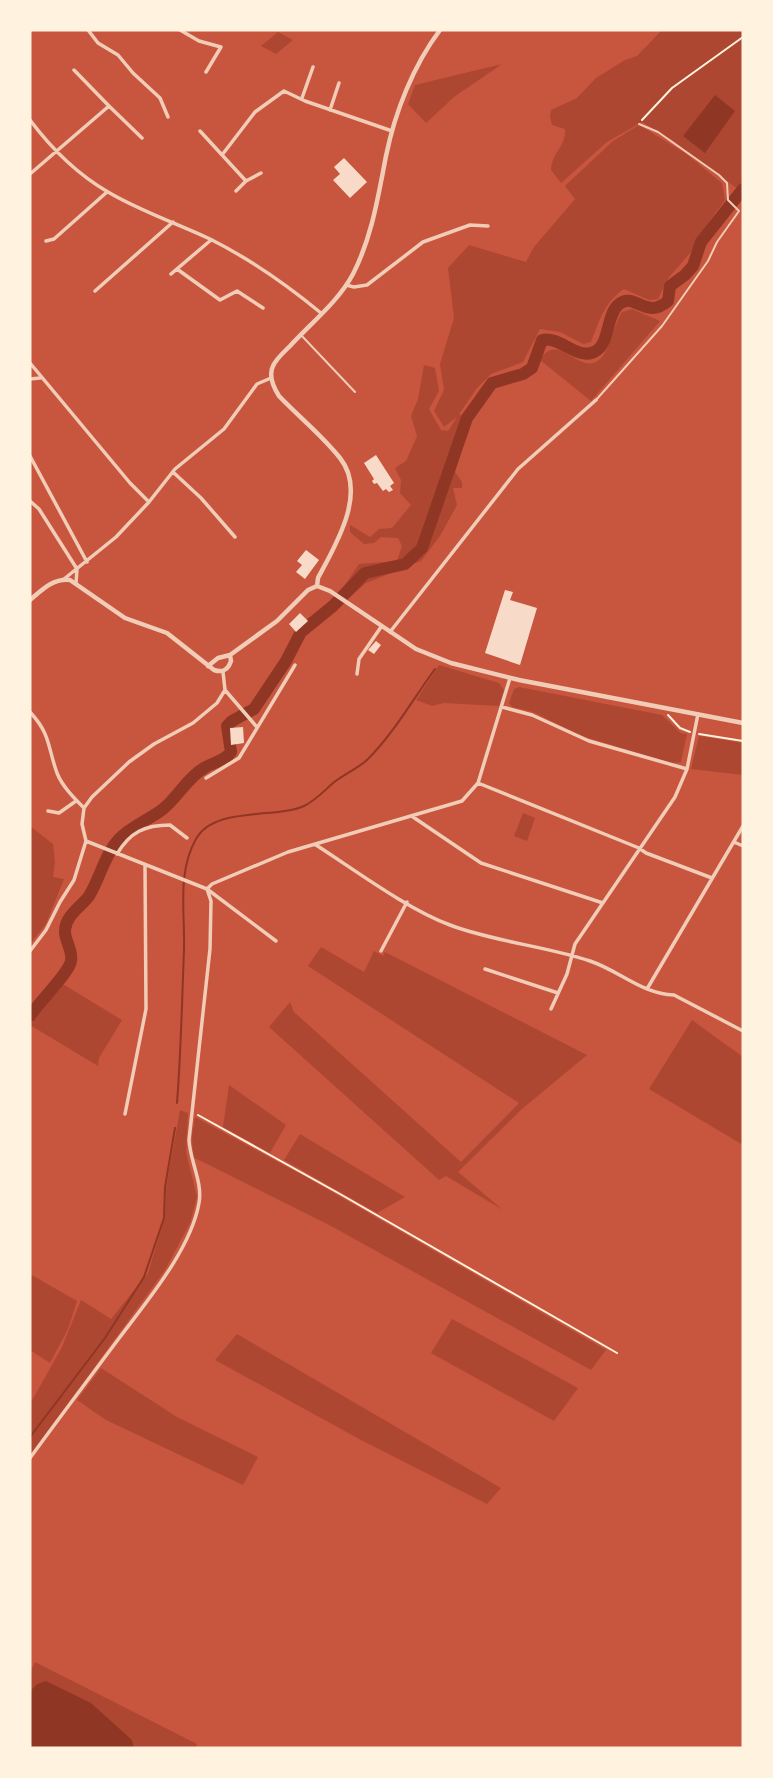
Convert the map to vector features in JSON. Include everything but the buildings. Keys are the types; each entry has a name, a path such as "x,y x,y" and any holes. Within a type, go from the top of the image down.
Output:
{"street":[{"path":"88,30 98,43 118,55 132,73 160,98 168,117"},
{"path":"180,30 199,41 221,47 206,72"},
{"path":"317,586 318,578 347,515 351,495 349,477 342,460 279,396 271,378 273,366 346,285 369,238 392,131 402,99 440,30"},
{"path":"302,98 313,67"},
{"path":"74,70 142,138"},
{"path":"330,110 339,83"},
{"path":"222,155 255,113 284,91 392,131"},
{"path":"30,174 110,106"},
{"path":"30,120 56,151 107,191 250,261 321,313"},
{"path":"200,131 246,181"},
{"path":"236,191 246,181 261,173"},
{"path":"46,241 54,239 107,191"},
{"path":"95,291 173,222"},
{"path":"346,285 367,285 423,242 470,225 488,226"},
{"path":"171,274 211,240"},
{"path":"177,269 220,300 237,291 263,308"},
{"path":"30,363 40,378 149,502"},
{"path":"30,379 40,378"},
{"path":"30,600 51,583 64,579 116,537 173,472 225,429 257,384 271,378"},
{"path":"390,632 518,469 596,400"},
{"path":"30,456 87,562"},
{"path":"173,472 201,498 235,537"},
{"path":"30,501 39,509 77,569 76,583"},
{"path":"64,579 76,583 113,611 167,633 218,672 230,665 230,655"},
{"path":"317,586 344,600 416,649 451,663 510,678 743,723"},
{"path":"208,666 218,658 230,655 277,621 308,590 317,586"},
{"path":"357,674 359,659 382,627"},
{"path":"206,778 239,758 295,665"},
{"path":"223,671 225,690 256,726"},
{"path":"207,889 212,884 288,852 462,801 478,783 510,678"},
{"path":"30,951 46,930 74,880 86,841 82,824 84,808 93,795 129,762 154,744 193,723 216,703 225,690"},
{"path":"502,707 532,715 589,741 687,769"},
{"path":"30,712 43,726 49,738 57,774 84,808"},
{"path":"551,1009 575,944 675,797 687,769 698,714"},
{"path":"478,783 712,878"},
{"path":"48,811 58,813 76,801"},
{"path":"413,817 481,863 603,903"},
{"path":"116,854 129,837 148,827 170,825 187,838"},
{"path":"647,989 743,826"},
{"path":"86,841 207,889 276,942"},
{"path":"734,842 743,846"},
{"path":"316,845 438,920 463,930 602,965 647,989 663,995 674,995 743,1031"},
{"path":"125,1114 146,1009 145,866"},
{"path":"30,1458 150,1297 182,1245 196,1216 200,1201 199,1188 189,1154 210,949 211,901 207,889"},
{"path":"381,951 407,902"},
{"path":"485,969 558,993"}],"lane":[{"path":"596,400 662,326 739,211 729,203 727,183 719,175 659,132 639,124"},
{"path":"300,334 355,393"}],"path":[{"path":"639,124 648,111 672,88 743,37"},
{"path":"667,714 680,728 743,741"},
{"path":"192,1112 617,1353"}],"shaded area":[{"path":"662,30 743,30 743,184 739,190 672,140 642,122 607,142 561,183 551,170 565,129 552,125 551,110 577,98 596,78 625,60 637,56"},
{"path":"278,32 293,40 276,54 261,46"},
{"path":"502,64 454,97 426,123 408,104 415,85"},
{"path":"715,95 735,111 705,153 683,136"},
{"path":"639,125 685,153 722,183 725,200 692,251 669,277 658,299 649,300 624,289 607,306 591,342 583,344 560,332 540,329 523,362 491,374 477,388 459,414 472,419 455,472 462,482 462,488 453,488 457,505 440,536 421,561 366,583 350,597 341,591 359,564 397,561 402,546 398,538 381,537 374,543 364,544 350,532 350,525 370,537 379,529 392,528 411,505 400,493 401,480 395,468 406,461 417,436 411,416 418,399 424,365 435,368 439,391 429,409 441,430 448,431 457,417 444,427 434,411 444,390 440,364 454,318 448,268 469,245 526,262 534,247 575,199 565,186 613,141"},
{"path":"632,309 660,321 591,401 540,360 547,352 555,349 586,363 594,363 605,353 622,312"},
{"path":"439,665 499,683 504,690 499,706 444,703 432,706 416,700"},
{"path":"519,687 662,715 681,733 687,734 681,762 671,763 582,736 533,712 512,707 509,703 514,689"},
{"path":"699,736 743,743 743,775 691,769"},
{"path":"523,813 535,818 527,841 514,836"},
{"path":"30,826 53,844 53,877 64,879 46,924 30,944"},
{"path":"321,947 364,972 374,951 383,956 385,952 587,1055 522,1109 458,1172 503,1210 446,1176 439,1180 269,1027 290,1002 294,1012 461,1162 519,1103 308,966"},
{"path":"61,983 122,1020 99,1058 98,1066 30,1025"},
{"path":"692,1020 743,1057 743,1145 649,1089"},
{"path":"229,1085 286,1125 270,1153 223,1127"},
{"path":"180,1110 188,1113 186,1152 197,1197 190,1223 165,1270 30,1456 30,1404 62,1347 81,1300 111,1319 148,1273 165,1217 166,1188"},
{"path":"195,1117 306,1177 606,1350 591,1370 331,1226 193,1157"},
{"path":"300,1134 405,1197 377,1213 284,1160"},
{"path":"30,1274 77,1301 68,1329 50,1363 30,1350"},
{"path":"452,1319 578,1388 554,1421 431,1353"},
{"path":"237,1334 501,1488 487,1504 361,1440 215,1360"},
{"path":"101,1368 177,1417 258,1457 243,1485 106,1420 77,1400"},
{"path":"35,1662 197,1744 196,1748 134,1748 132,1740 37,1684 30,1691 30,1673"},
{"path":"46,1681 91,1703 132,1740 134,1748 30,1748 30,1691 37,1684"}],"waterway":[{"path":"30,1016 69,966 71,957 65,934 66,925 89,896 119,839 163,809 198,772 222,760 231,752 227,726 254,709 286,661 301,632 333,606 365,573 405,564 422,548 467,418 492,383 523,374 532,368 542,340 555,341 581,353 594,352 603,343 614,310 624,301 653,308 668,301 670,286 693,266 701,242 743,189"},
{"path":"177,1103 184,949 184,879 186,865 196,839 205,829 230,817 292,810 312,801 377,749 435,669"},
{"path":"30,1437 105,1338 144,1277 164,1218 165,1187 175,1128"}]}
